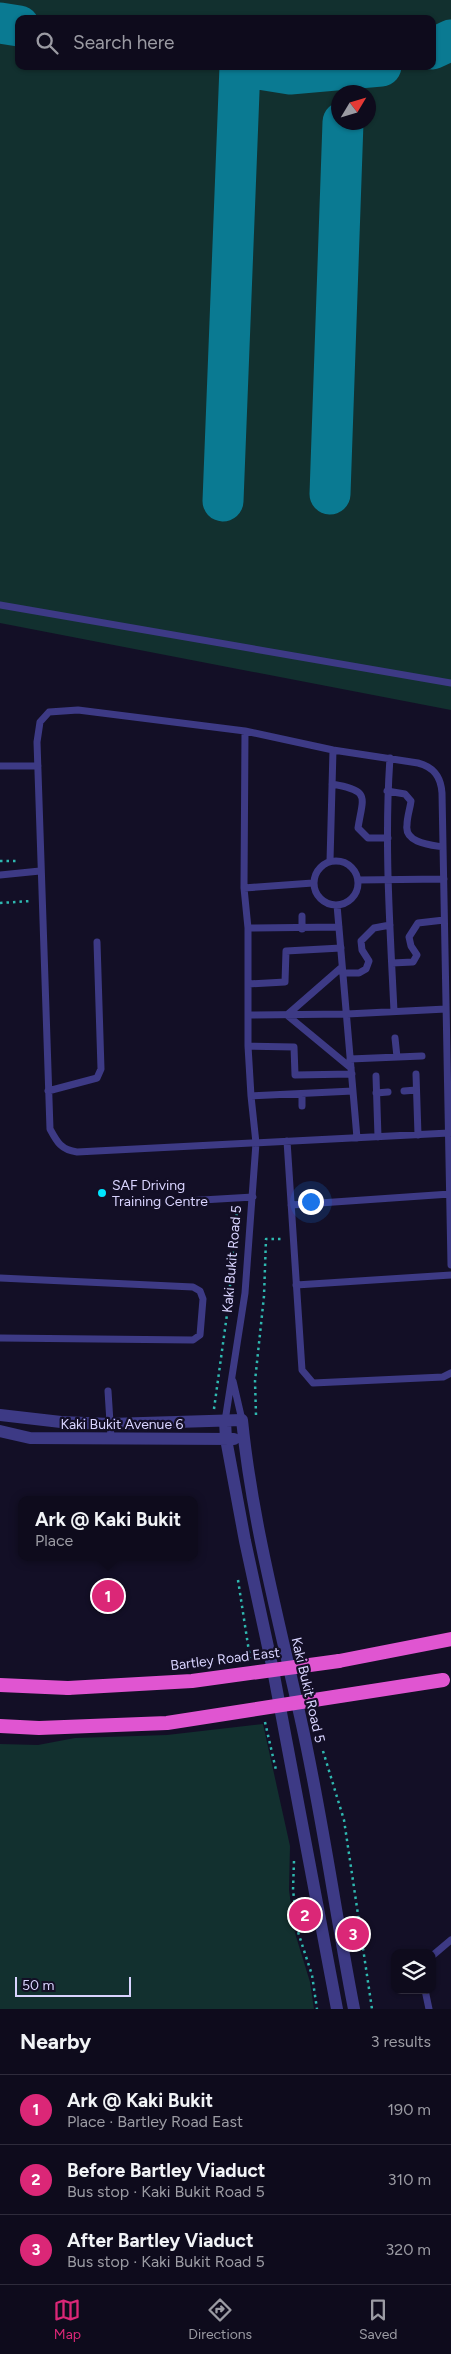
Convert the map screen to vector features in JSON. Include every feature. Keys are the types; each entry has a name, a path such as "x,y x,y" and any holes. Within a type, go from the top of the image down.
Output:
{"highway":[{"name":"Bartley Road East","path":"0,1685 68,1688 192,1681 339,1661 451,1639"},
{"path":"0,1726 49,1727 167,1723 448,1680"}],"street":[{"name":"Kaki Bukit Avenue 6","path":"0,1415 61,1422 110,1424 242,1420"},
{"name":"Kaki Bukit Road 5","path":"242,1420 272,1603 300,1717 354,2009"},
{"name":"Kaki Bukit Road 5","path":"225,1421 226,1439 273,1670 337,2009"},
{"name":"Kaki Bukit Avenue 6","path":"0,1431 30,1438 244,1439"}],"lane":[{"path":"0,605 451,683"},
{"path":"449,1134 77,1152 66,1151 56,1142 50,1129 48,1090 37,742 40,722 49,712 63,710 245,731 333,750 390,758 428,766 436,773 442,784 444,920 449,1134 451,1265"},
{"name":"Kaki Bukit Road 5","path":"225,1421 245,1293 256,1143 250,1096 248,1046 248,928 244,888 245,731"},
{"path":"330,861 333,750"},
{"path":"390,758 387,791 388,880 394,1011"},
{"path":"0,766 38,766"},
{"path":"332,784 349,788 360,794 364,803 358,828 368,838 388,838"},
{"path":"387,791 405,794 411,801 406,827 410,836 421,844 443,847"},
{"path":"330,861 345,862 355,872 358,880 355,894 344,904 337,906 323,902 314,890 313,883 318,869 330,861"},
{"path":"0,875 40,871"},
{"path":"358,880 444,880"},
{"path":"244,888 313,883"},
{"path":"337,906 357,1138"},
{"path":"302,916 302,928"},
{"path":"392,963 413,962 417,955 411,946 409,936 418,924 444,920"},
{"path":"286,1015 343,970 359,973 366,969 369,961 362,950 361,941 374,928 390,925"},
{"path":"248,928 339,927"},
{"path":"48,1090 87,1083 97,1078 101,1069 98,942"},
{"path":"249,984 285,982 286,952 341,948"},
{"path":"249,1015 347,1014 446,1009"},
{"path":"286,1015 351,1071"},
{"path":"395,1038 396,1057"},
{"path":"248,1046 294,1046 295,1075 351,1071"},
{"path":"350,1060 422,1056"},
{"path":"416,1074 418,1135"},
{"path":"376,1076 378,1137"},
{"path":"404,1091 416,1090"},
{"path":"250,1096 353,1091"},
{"path":"376,1093 388,1092"},
{"path":"302,1094 302,1106"},
{"path":"287,1141 302,1370 310,1381 443,1377 451,1373"},
{"path":"291,1205 450,1194"},
{"path":"185,1201 253,1197"},
{"path":"296,1285 451,1275"},
{"path":"0,1278 193,1287 200,1291 203,1299 200,1336 193,1340 0,1338"},
{"name":"Kaki Bukit Road 5","path":"233,1378 242,1420"},
{"path":"108,1391 110,1438"},
{"path":"436,1953 451,1940"},
{"path":"426,1994 428,2009"}],"path":[{"path":"0,904 41,900"},
{"path":"213,1415 229,1300 236,1211 252,1210"},
{"path":"256,1416 255,1381 264,1296 266,1239 293,1239"},
{"path":"237,1578 252,1664"},
{"path":"265,1722 278,1779"},
{"path":"323,1750 344,1820 372,2009"},
{"path":"294,1854 293,1890 298,1932 312,1975 317,2009"}],"green space":[{"path":"0,0 451,0 451,710 0,623"},
{"path":"263,1724 290,1846 289,1890 295,1933 310,1982 314,2009 0,2009 0,1744 38,1745 75,1738 167,1735"}],"taxiway":[{"path":"0,23 15,25"},
{"path":"436,47 451,40"},
{"path":"223,501 240,70"},
{"path":"265,70 290,74 336,70"},
{"path":"330,494 343,130"}],"place":[{"name":"SAF Driving Training Centre","path":"102,1193"},
{"name":"Ark @ Kaki Bukit","path":"108,1596"},
{"name":"Before Bartley Viaduct","path":"305,1915"},
{"name":"After Bartley Viaduct","path":"353,1934"}]}
